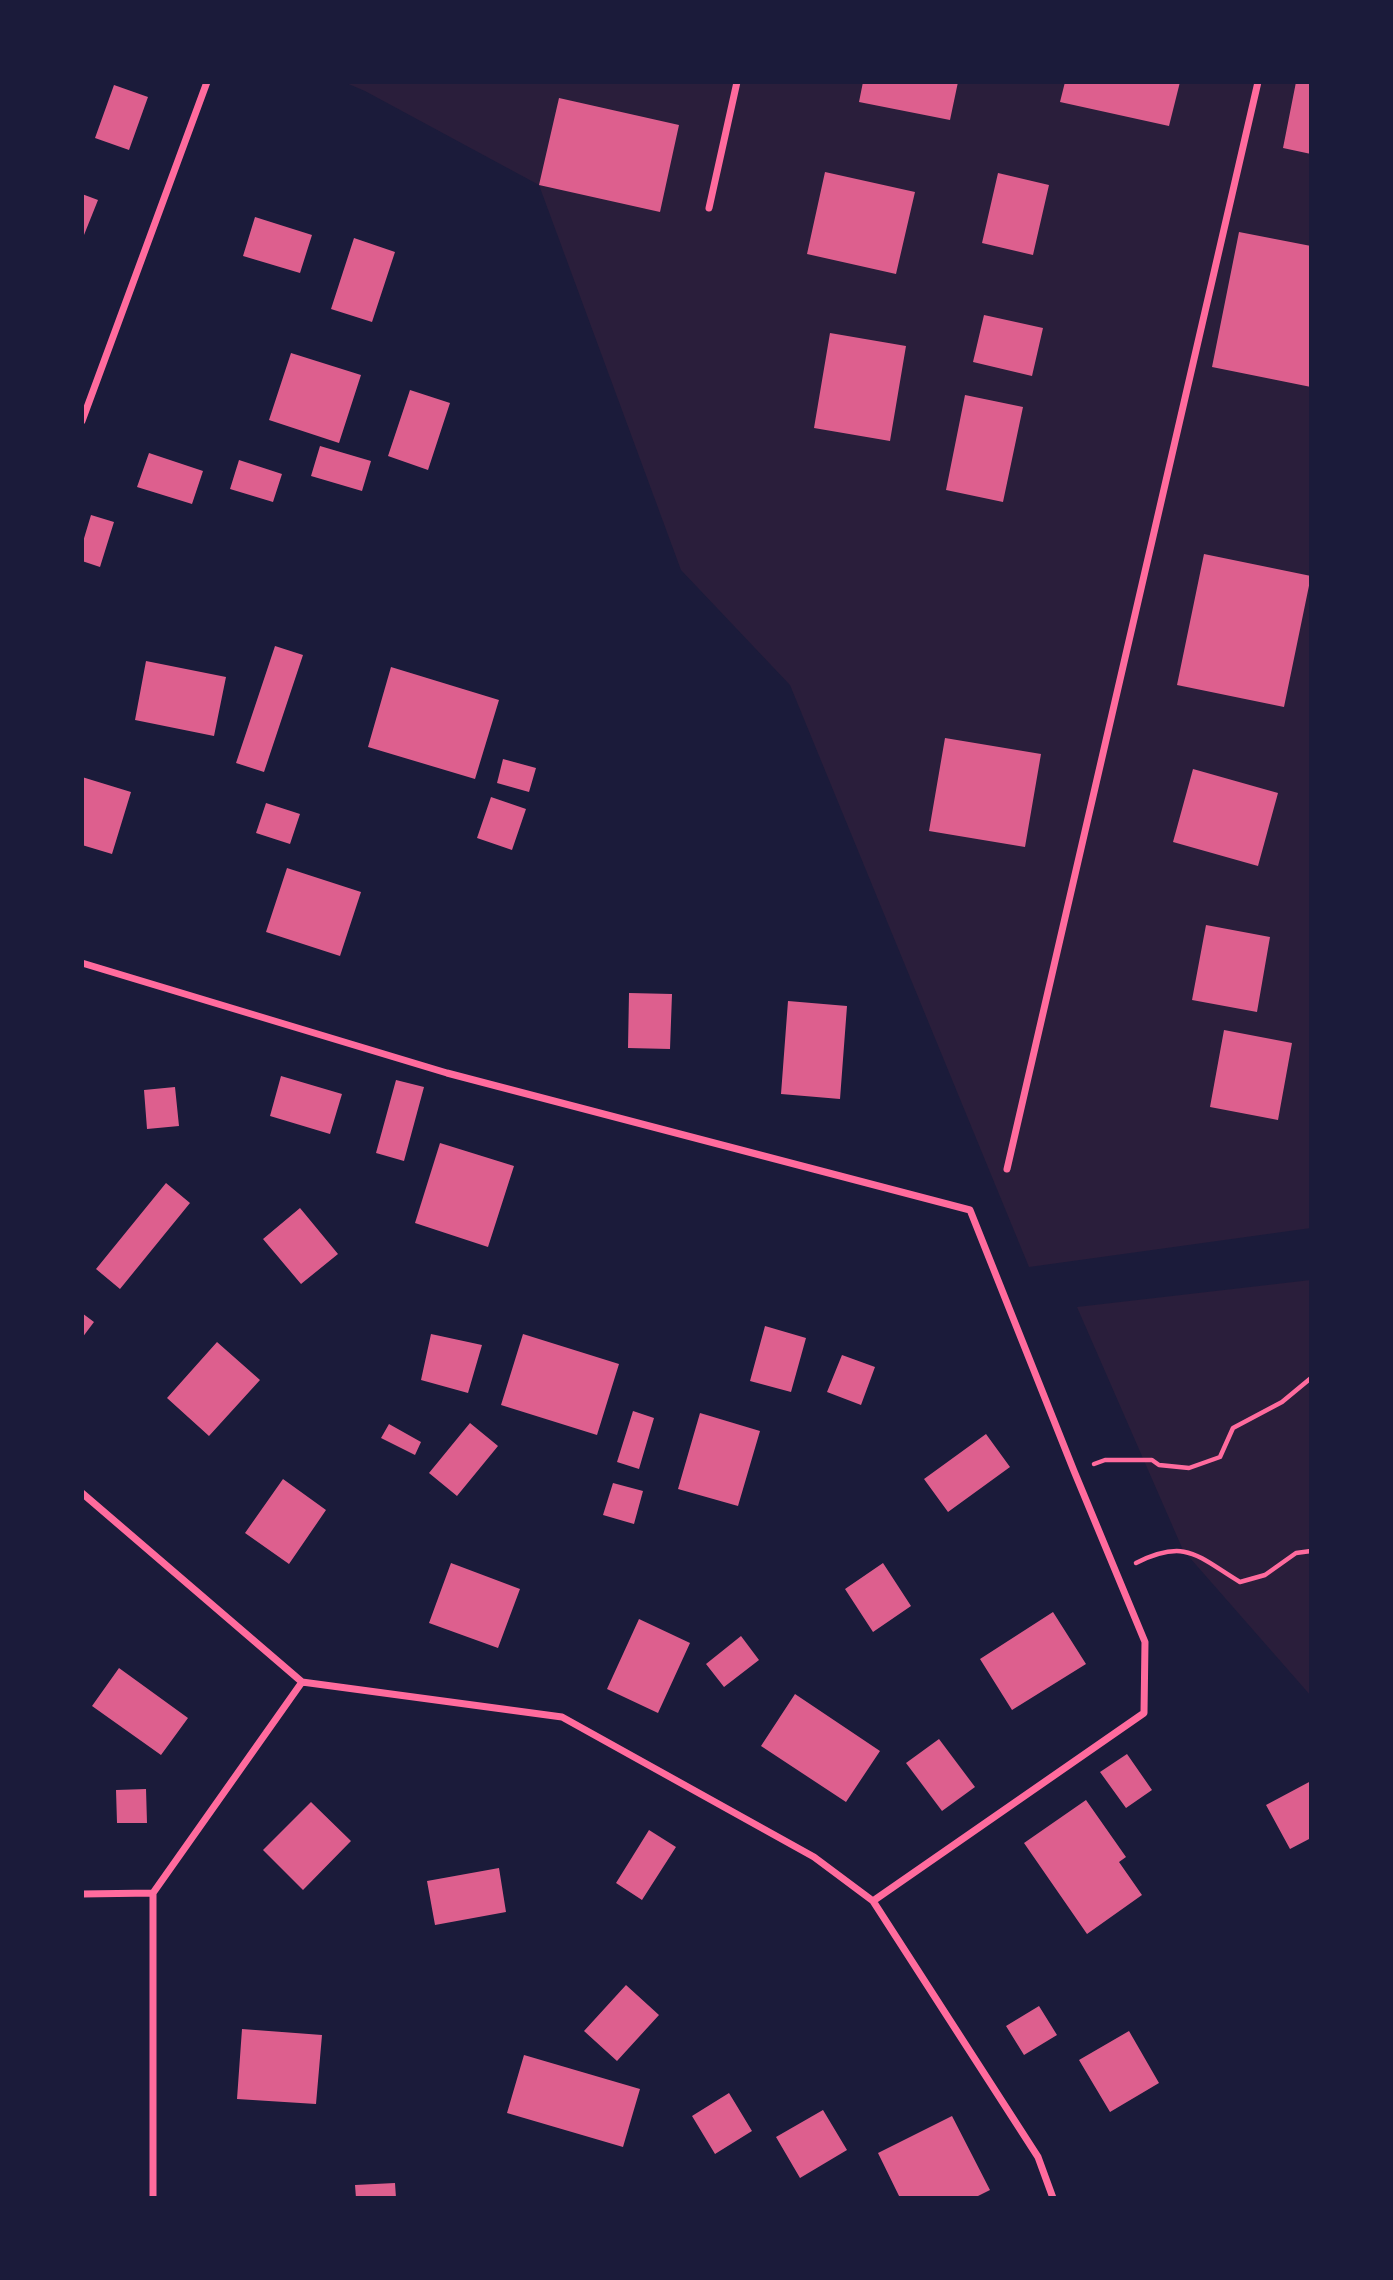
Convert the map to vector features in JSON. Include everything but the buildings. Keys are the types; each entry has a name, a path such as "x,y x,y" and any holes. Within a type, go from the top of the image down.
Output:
{"street":[{"path":"83,415 207,82"},
{"path":"709,208 737,82"},
{"path":"1007,1169 1258,82"},
{"path":"82,962 447,1073 970,1210 1074,1471 1146,1642 1144,1713 873,1901"},
{"path":"82,1493 302,1682 562,1717 814,1857 873,1901 1038,2157 1053,2198"},
{"path":"153,2198 153,1893 302,1682"},
{"path":"82,1894 153,1893"}],"path":[{"path":"1074,1471 1105,1460 1152,1460 1159,1465 1189,1468 1220,1457 1233,1428 1282,1402 1311,1378"},
{"path":"1116,1572 1156,1553 1183,1550 1240,1582 1265,1575 1296,1553 1311,1551"}],"shaded area":[{"path":"344,82 1311,82 1311,1228 1029,1267 790,685 681,570 539,185"},
{"path":"1311,1280 1311,1696 1183,1550 1077,1307"}]}
